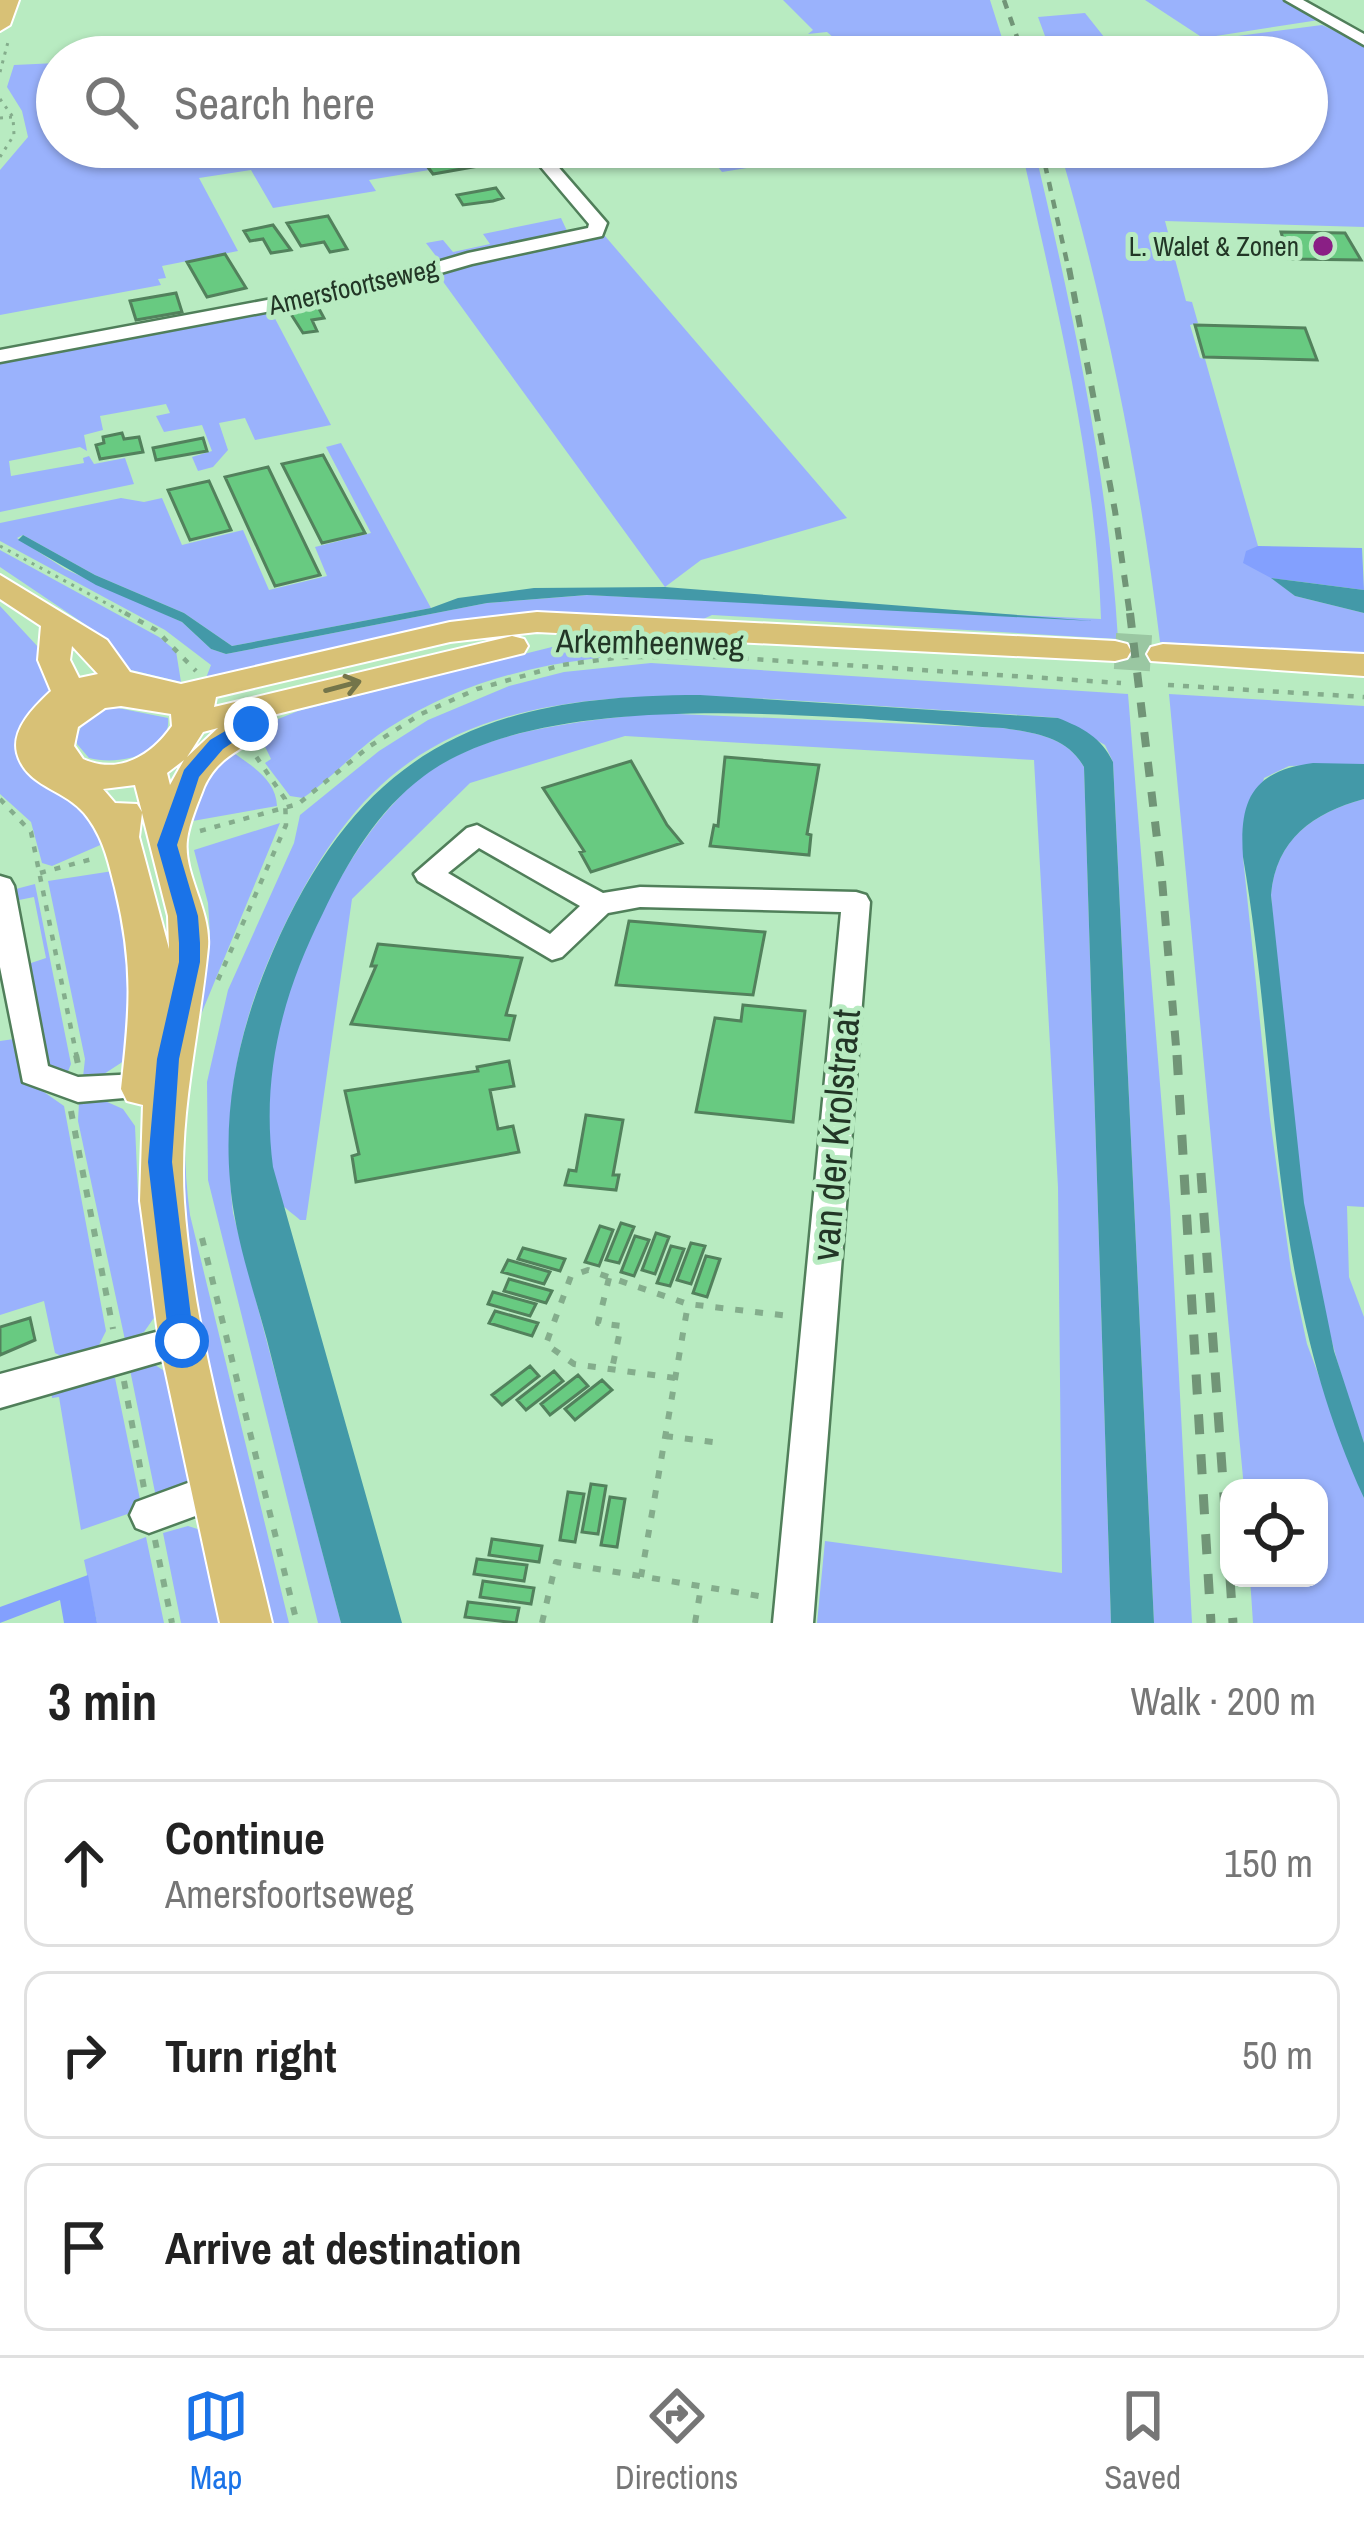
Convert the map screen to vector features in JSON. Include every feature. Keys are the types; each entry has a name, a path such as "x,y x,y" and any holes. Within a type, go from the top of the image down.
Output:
{"main road":[{"path":"0,25 9,0"},
{"path":"0,586 94,647 119,680"},
{"path":"57,626 54,660 80,695"},
{"name":"Arkemheenweg","path":"188,699 256,687 288,687 549,639 702,639 1118,666"},
{"path":"1166,668 1364,665"},
{"path":"1166,668 1364,679"},
{"path":"188,699 151,682 119,680 80,695 59,727 56,747 75,770 94,783 110,848 149,947 162,1201 179,1325 245,1623"},
{"path":"154,1085 190,962 183,788 202,759 288,687"},
{"path":"80,695 188,699"},
{"path":"94,783 148,768 176,748 188,699"},
{"path":"148,768 183,838"}],"street":[{"path":"1292,0 1364,40"},
{"name":"Amersfoortseweg","path":"0,356 366,287 596,232 598,223 550,168"},
{"path":"477,835 600,904 552,949 428,874 477,835"},
{"path":"0,886 34,1072 53,1087 74,1090 154,1085"},
{"name":"van der Krolstraat","path":"600,904 640,897 856,902 794,1612"},
{"path":"0,1391 179,1325"},
{"path":"149,1515 215,1491"}],"path":[{"path":"0,99 13,117 14,135 0,157"},
{"path":"0,118 13,117"},
{"path":"0,546 156,630 188,699"},
{"name":"Arkemheenweg","path":"287,808 307,800 370,746 421,714 505,679 577,662 650,656 1118,666"},
{"path":"1166,668 1364,697"},
{"path":"214,989 281,842 287,808 249,746"},
{"path":"183,838 287,808"},
{"path":"40,873 110,848"},
{"path":"199,1223 297,1623"},
{"path":"676,1378 574,1364 546,1344 571,1276 588,1270 688,1304 818,1320"},
{"path":"609,1278 598,1323 621,1326 612,1369"},
{"path":"641,1577 688,1304"},
{"path":"665,1436 721,1443"},
{"path":"542,1623 556,1562 701,1587 794,1612"},
{"path":"695,1623 701,1587"}],"shaded area":[{"path":"783,0 990,0 1001,36 808,34 813,30"},
{"path":"1145,0 1283,0 1319,20 1216,36 1200,36"},
{"path":"1085,13 1103,36 1045,36 1038,17"},
{"path":"1322,25 1364,44 1364,227 1165,221 1186,301 1192,302 1198,323 1190,325 1200,358 1205,359 1258,546 1287,580 1272,578 1295,596 1364,613 1364,654 1160,642 1120,393 1065,168 1328,168 1328,36 1238,36"},
{"path":"36,64 36,168 441,168 369,180 376,191 273,208 251,170 199,178 238,251 162,266 166,278 158,279 161,285 0,315 0,170 28,137 22,111 7,87 14,65"},
{"path":"1026,168 1039,168 1075,330 1106,515 1118,639 712,615 699,621 558,617 211,682 206,678 211,665 165,630 0,541 0,523 121,498 144,502 162,498 182,545 243,530 269,590 327,576 315,547 371,533 326,447 341,443 431,608 232,646 184,613 95,575 23,535 17,538 65,569 182,622 211,649 226,654 487,603 588,595 1101,619 1091,500 1060,322"},
{"path":"561,218 568,233 442,264 426,243 443,240 453,252 490,244 483,234"},
{"path":"605,236 847,518 701,560 665,587 439,276 473,260"},
{"path":"270,309 331,425 255,440 245,418 219,423 228,450 213,467 198,471 192,457 212,451 202,425 164,432 156,416 170,413 166,404 100,416 103,430 84,435 87,451 80,447 9,461 11,476 84,463 83,458 89,456 94,464 125,458 134,484 0,512 0,360"},
{"path":"23,535 95,575 184,613 232,646 431,608 458,598 534,588 665,587 1093,621 587,595 487,603 226,654 211,649 182,622 96,585 18,540"},
{"path":"1258,546 1362,548 1364,590 1271,578 1243,563 1246,551"},
{"path":"0,550 159,637 176,651 181,682 127,669 89,627 0,567"},
{"path":"1271,578 1364,590 1364,613 1295,596"},
{"path":"0,606 40,649 84,808 105,843 52,866 42,863 31,822 0,794"},
{"path":"698,645 703,654 580,660 463,690 390,727 303,798 290,796 265,763 271,759 256,728 298,711 556,646"},
{"path":"651,663 1128,694 1170,1206 1192,1623 1154,1623 1113,762 1105,745 1058,718 676,696 557,705 500,719 447,740 399,770 348,820 269,958 237,1063 230,1173 233,1213 341,1623 318,1623 208,1180 207,1082 228,990 294,843 300,815 379,751 428,720 509,686 564,672"},
{"path":"1169,694 1364,706 1364,764 1289,766 1264,778 1243,857 1291,1270 1307,1344 1364,1498 1364,1623 1253,1623 1251,1587 1328,1587 1328,1479 1243,1479"},
{"path":"700,695 1058,718 1090,734 1113,762 1154,1623 1111,1623 1084,767 1060,743 1003,728 703,713 546,727 479,746 424,776 378,821 354,856 296,974 273,1068 273,1167 402,1623 341,1623 232,1201 232,1092 243,1035 262,979 308,881 347,825 391,780 439,746 494,722 555,706"},
{"path":"113,707 168,718 167,731 141,755 89,758 77,744 80,730 93,716"},
{"path":"655,713 1003,728 1060,743 1084,767 1111,1623 817,1623 825,1541 1062,1573 1058,1187 1034,760 625,736 470,783 352,899 306,1220 280,1202 267,1106 274,1038 323,910 372,829 427,773 479,746 537,730"},
{"path":"234,753 268,781 277,806 187,822 205,768"},
{"path":"1313,763 1364,764 1364,799 1329,812 1300,831 1280,858 1271,895 1304,1203 1334,1351 1364,1443 1364,1498 1332,1418 1293,1260 1243,857 1244,819 1254,791 1276,773"},
{"path":"1364,799 1364,1207 1347,1206 1349,1277 1364,1317 1364,1443 1324,1311 1298,1173 1271,894 1280,858 1300,831 1329,812"},
{"path":"280,823 200,1017 190,1066 185,1140 190,1215 289,1623 267,1623 169,1189 210,934 208,903 194,850"},
{"path":"113,871 134,954 130,1057 104,1074 83,1077 85,1059 48,881"},
{"path":"35,884 71,1064 67,1074 46,1066 28,964 46,958 34,897 14,901 12,890"},
{"path":"14,1039 24,1078 64,1106 106,1331 98,1347 65,1358 55,1353 44,1301 0,1315 0,1041"},
{"path":"105,1101 123,1109 135,1126 138,1194 158,1312 144,1332 125,1340 78,1121 79,1102"},
{"path":"129,1365 155,1365 171,1375 192,1476 188,1484 157,1502"},
{"path":"105,1375 115,1378 142,1509 81,1530 59,1397 52,1398 51,1392"},
{"path":"188,1526 204,1531 228,1623 181,1623 163,1533"},
{"path":"146,1537 164,1623 97,1623 84,1560"},
{"path":"88,1575 97,1623 64,1623 60,1600 0,1623 0,1607"}],"building":[{"path":"428,168 468,168 433,174"},
{"path":"496,188 503,198 493,201 463,205 457,195"},
{"path":"328,216 347,249 330,252 324,242 301,246 287,223"},
{"path":"273,225 291,250 271,253 263,239 250,241 244,231"},
{"path":"1281,232 1345,233 1361,260 1289,259"},
{"path":"225,254 246,288 207,297 187,262"},
{"path":"176,293 182,312 136,320 130,301"},
{"path":"317,305 324,318 312,320 317,331 303,333 289,311"},
{"path":"1195,325 1305,328 1317,360 1204,357"},
{"path":"122,433 124,439 139,437 143,452 100,459 96,445 104,443 103,437"},
{"path":"203,438 207,451 156,460 153,448"},
{"path":"323,455 365,533 322,543 282,464"},
{"path":"268,467 320,575 275,586 225,477"},
{"path":"209,481 231,530 190,540 168,490"},
{"path":"725,757 819,765 807,834 811,835 809,855 710,846 714,825 718,826"},
{"path":"631,761 682,843 591,872 580,852 584,851 543,788"},
{"path":"629,921 765,932 753,995 616,985"},
{"path":"378,944 522,958 506,1015 515,1016 509,1040 351,1024 376,966 371,966"},
{"path":"743,1005 805,1011 793,1122 696,1112 715,1018 741,1021"},
{"path":"509,1061 514,1086 490,1090 498,1129 513,1126 519,1152 356,1182 352,1156 359,1154 345,1091 478,1071 477,1067"},
{"path":"586,1115 623,1120 613,1175 619,1175 616,1190 565,1185 569,1170 576,1171"},
{"path":"621,1223 634,1227 619,1263 606,1260"},
{"path":"600,1226 613,1230 599,1266 585,1262"},
{"path":"656,1233 669,1237 655,1274 642,1270"},
{"path":"635,1236 649,1240 634,1276 621,1272"},
{"path":"691,1243 705,1246 691,1284 677,1280"},
{"path":"671,1246 684,1249 670,1286 657,1283"},
{"path":"523,1248 565,1259 560,1271 518,1259"},
{"path":"706,1256 720,1259 707,1297 693,1293"},
{"path":"508,1260 550,1272 544,1284 502,1272"},
{"path":"509,1279 552,1291 546,1303 504,1291"},
{"path":"493,1292 536,1304 530,1316 488,1304"},
{"path":"495,1311 538,1323 532,1336 489,1323"},
{"path":"30,1318 35,1340 0,1355 0,1327"},
{"path":"530,1366 539,1376 502,1405 492,1395"},
{"path":"554,1371 563,1381 526,1410 517,1400"},
{"path":"578,1375 588,1386 550,1415 541,1404"},
{"path":"602,1380 612,1390 575,1420 565,1409"},
{"path":"591,1484 606,1486 598,1534 582,1532"},
{"path":"568,1492 584,1494 575,1542 560,1540"},
{"path":"610,1497 625,1499 617,1547 601,1545"},
{"path":"492,1539 542,1546 539,1562 489,1555"},
{"path":"477,1559 527,1565 524,1581 474,1574"},
{"path":"483,1581 534,1588 531,1604 480,1597"},
{"path":"468,1602 519,1608 516,1623 465,1617"}],"tunnel":[{"path":"1115,651 1163,654"}],"railway":[{"path":"1004,0 1017,36"},
{"path":"1046,168 1069,271"},
{"path":"1069,268 1130,616"},
{"path":"1130,613 1162,880 1177,1058"},
{"path":"1177,1055 1211,1623"},
{"path":"1201,1173 1223,1479"},
{"path":"1231,1587 1233,1623"}],"place":[{"name":"L. Walet & Zonen","path":"1323,246"}],"route":[{"path":"182,1341 160,1162 168,1059 190,962 187,916 167,845 190,774 216,745 251,724"}]}
